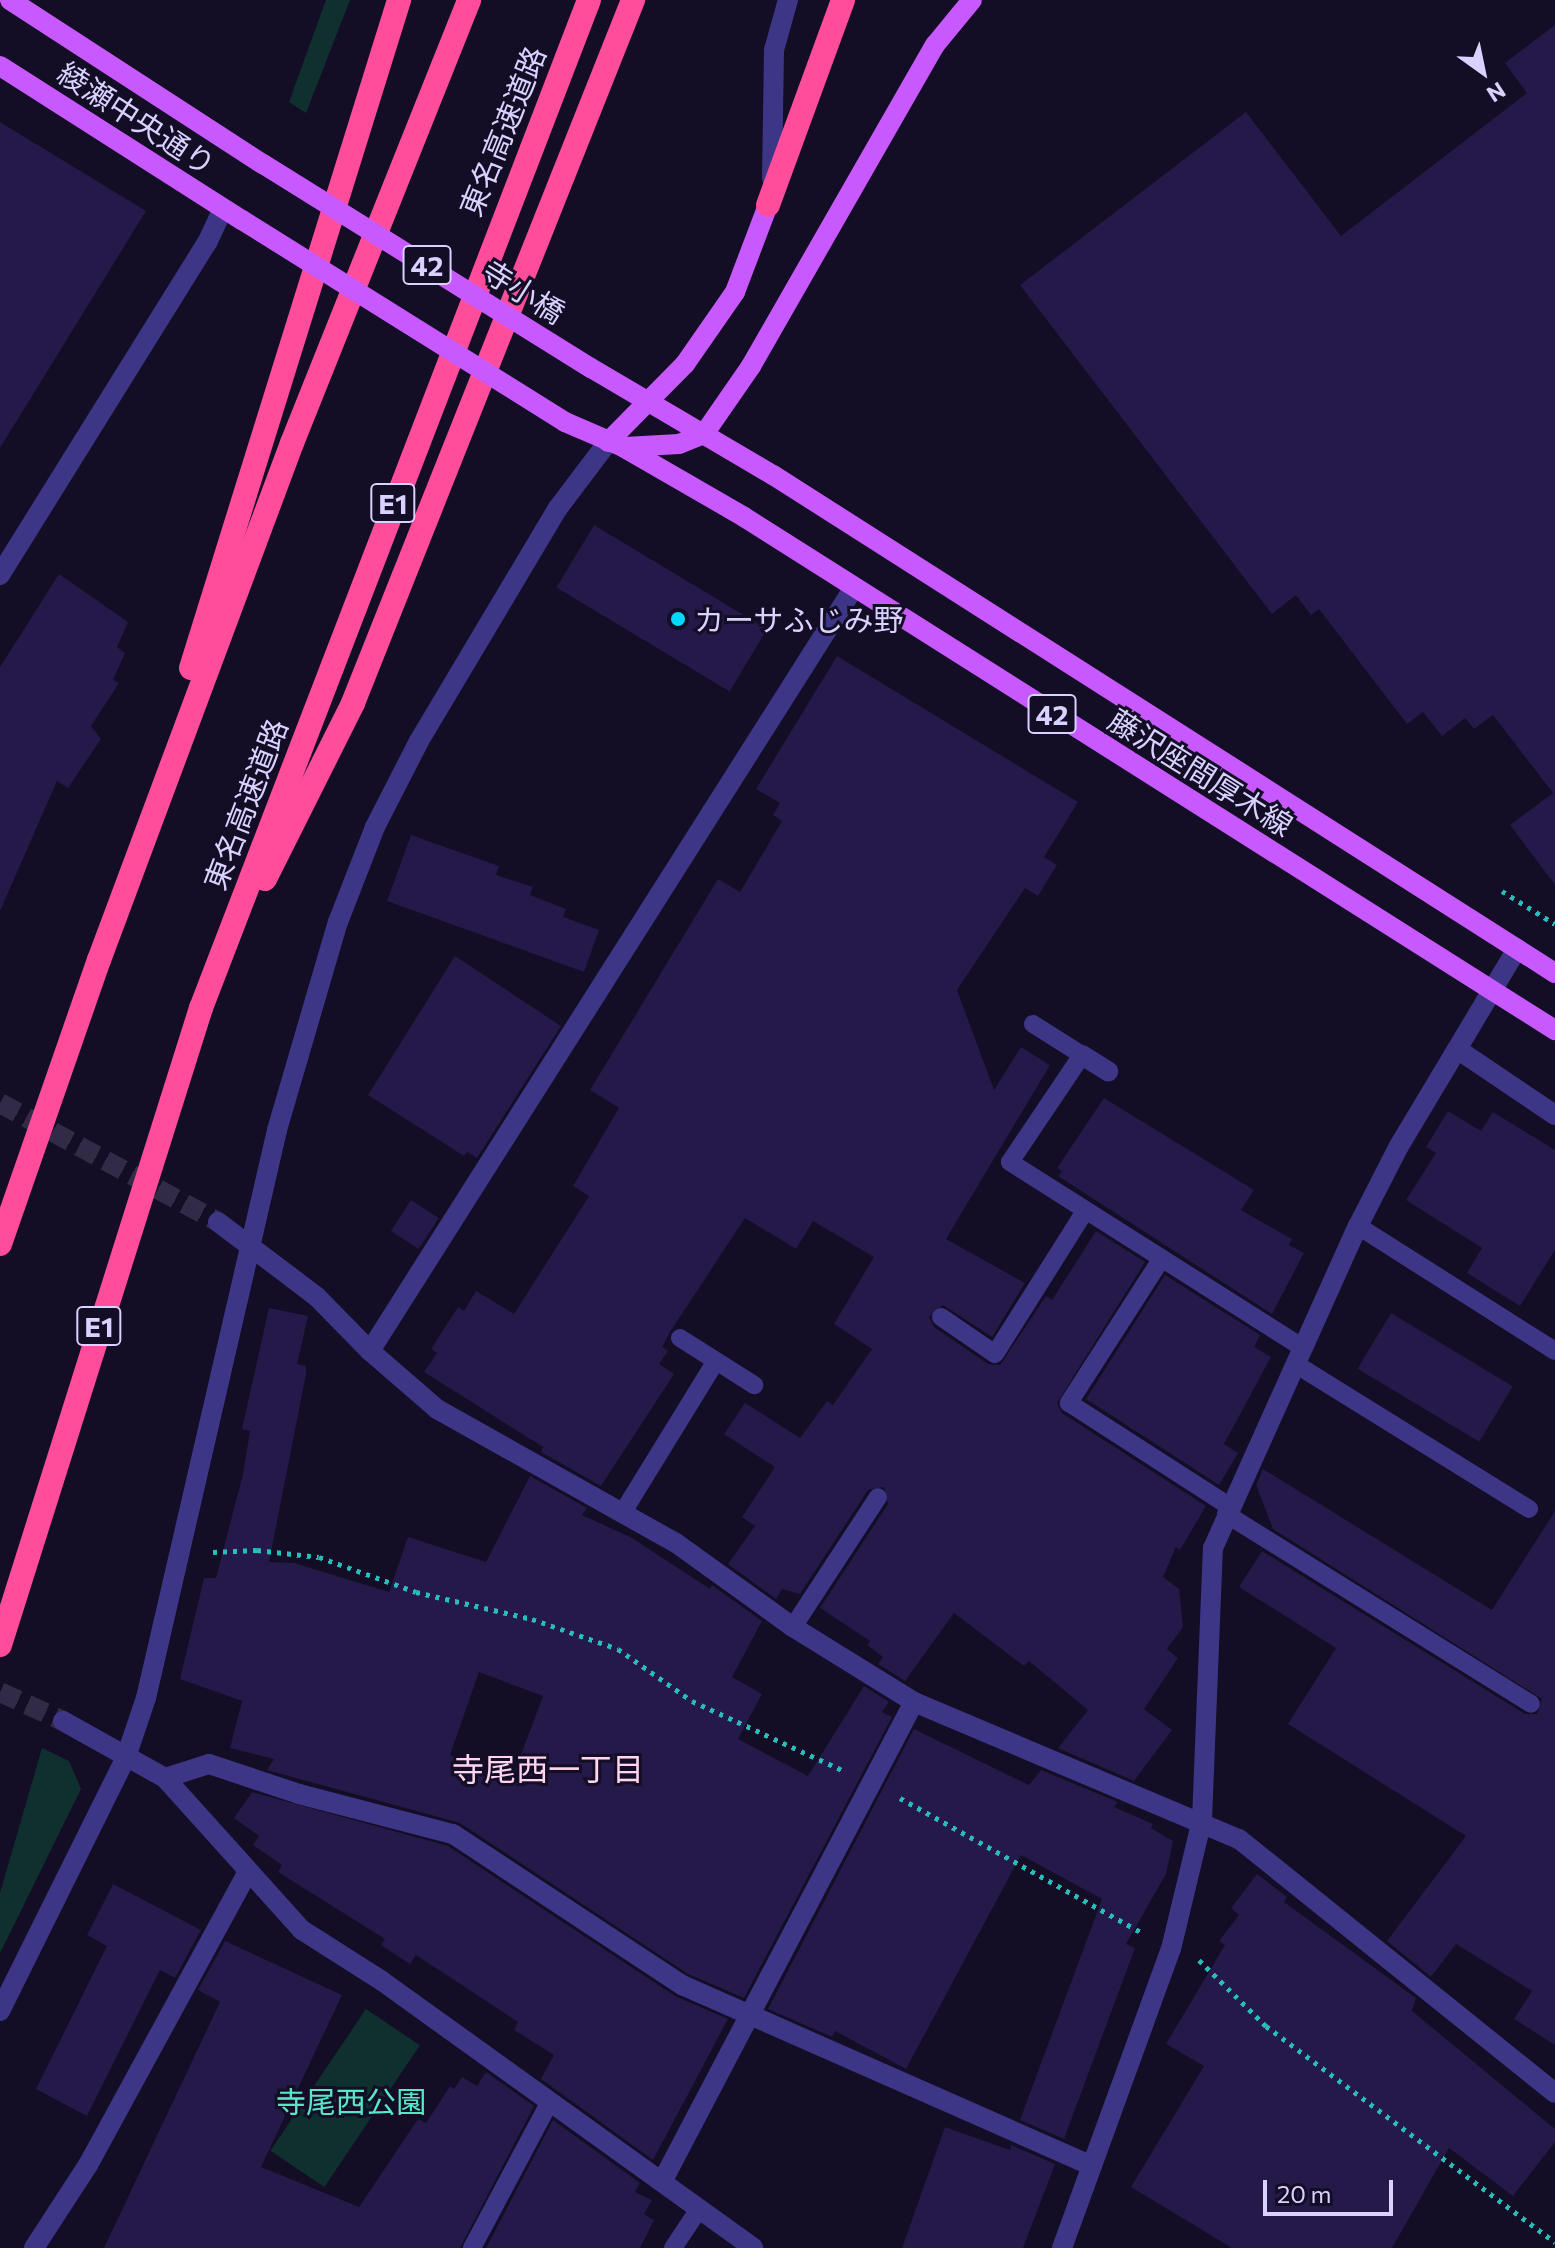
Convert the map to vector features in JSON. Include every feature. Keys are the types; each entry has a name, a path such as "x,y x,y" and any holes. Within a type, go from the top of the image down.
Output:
{"highway":[{"path":"99,960 399,0"},
{"path":"0,1244 99,960 292,443 469,0"},
{"name":"東名高速道路","path":"0,1645 201,1008 589,0"},
{"path":"201,1008 353,703 633,0"},
{"path":"768,205 843,0"}],"main road":[{"name":"綾瀬中央通り","path":"10,0 263,164"},
{"path":"616,445 679,444 704,434 751,366 935,45 972,0"},
{"name":"綾瀬中央通り","path":"0,66 565,422"},
{"name":"寺小橋","path":"263,164 649,401"},
{"path":"616,445 649,401 685,364 735,292 768,205"},
{"name":"42","path":"649,401 704,434"},
{"name":"藤沢座間厚木線","path":"565,422 616,445 853,589 1555,1030"},
{"name":"藤沢座間厚木線","path":"704,434 1555,973"}],"street":[{"path":"768,205 775,137 774,50 788,0"},
{"path":"0,575 207,243 223,209"},
{"path":"0,2011 126,1757 146,1698 305,1025 375,827 419,741 558,508 616,445"},
{"path":"370,1351 853,589"},
{"path":"1062,2248 1173,1943 1202,1820 1208,1572 1228,1510 1358,1226 1517,949"},
{"path":"1457,1049 1555,1115"},
{"path":"1082,1055 1108,1071"},
{"path":"218,1222 316,1296 370,1351 437,1409 484,1439 623,1512 793,1627 914,1702 1202,1820 1239,1839 1552,2085"},
{"path":"663,2180 914,1702"},
{"path":"63,1721 165,1778 211,1823 247,1873 302,1930 663,2180 753,2248"},
{"path":"165,1778 209,1764 299,1794 387,1812 453,1834 682,1985 749,2018 1092,2166"},
{"path":"34,2248 88,2165 247,1873"}],"lane":[{"path":"1033,1024 1082,1055 1010,1162 1529,1509"},
{"path":"941,1317 995,1354 1085,1211"},
{"path":"1358,1226 1555,1351"},
{"path":"1160,1261 1069,1403 1228,1510 1531,1704"},
{"path":"680,1338 754,1385"},
{"path":"623,1512 716,1361"},
{"path":"793,1627 878,1497"},
{"path":"472,2248 550,2101"},
{"path":"673,2248 699,2209"}],"path":[{"path":"1502,891 1555,924"},
{"path":"179,1553 257,1550 319,1557 416,1592 532,1619 618,1649 692,1701 783,1747 873,1783 1173,1943 1266,2026 1555,2242"}],"green space":[{"path":"326,0 350,0 306,113 289,102"},
{"path":"42,1748 69,1761 81,1789 0,1953 0,1893"},
{"name":"寺尾西公園","path":"366,2009 420,2045 324,2187 270,2151"}],"building":[{"path":"1555,25 1555,885 1510,825 1553,793 1493,715 1474,729 1465,718 1442,736 1423,712 1407,724 1319,609 1311,615 1296,595 1272,614 1020,285 1246,112 1341,236 1527,93 1505,63"},
{"path":"0,122 146,211 0,448"},
{"name":"カーサふじみ野","path":"594,525 767,629 730,692 556,588"},
{"path":"59,574 128,622 117,647 125,653 113,680 119,683 91,726 101,739 68,788 57,781 0,911 0,667"},
{"path":"837,656 1078,802 1044,857 1057,865 1038,896 1025,888 957,990 994,1090 1021,1047 1050,1065 946,1239 1025,1283 992,1337 943,1305 929,1317 934,1327 988,1364 1000,1365 1046,1296 1052,1300 1096,1231 1145,1262 1057,1403 1062,1413 1206,1506 1180,1550 1176,1547 1163,1577 1179,1589 1183,1627 1167,1649 1178,1658 1144,1709 1172,1730 1134,1781 1058,1748 1088,1710 1029,1661 1024,1666 954,1613 905,1681 878,1664 883,1657 867,1645 870,1641 820,1608 888,1504 884,1487 868,1490 800,1594 782,1589 776,1599 728,1564 755,1526 742,1517 775,1467 724,1434 745,1403 800,1438 827,1401 833,1405 872,1349 834,1324 874,1257 813,1221 796,1249 745,1218 670,1332 662,1347 668,1351 659,1364 674,1374 601,1486 541,1452 543,1447 424,1372 437,1353 431,1349 458,1307 464,1311 476,1291 514,1314 589,1196 573,1186 619,1108 590,1090 718,879 740,892 782,821 773,815 780,803 756,789"},
{"path":"411,835 499,866 496,875 533,887 530,895 566,909 563,917 599,930 584,972 387,901"},
{"path":"455,956 561,1026 477,1158 467,1152 464,1156 368,1095"},
{"path":"1104,1098 1254,1190 1241,1210 1292,1239 1289,1245 1304,1253 1272,1314 1058,1176 1062,1171 1057,1168"},
{"path":"1448,1111 1481,1131 1493,1112 1555,1150 1555,1250 1520,1306 1467,1273 1482,1248 1406,1200 1436,1153 1426,1147"},
{"path":"411,1200 439,1218 419,1249 391,1231"},
{"path":"1165,1275 1260,1335 1254,1347 1271,1357 1224,1444 1238,1453 1219,1485 1086,1399"},
{"path":"269,1308 308,1316 297,1364 306,1366 306,1374 269,1562 294,1563 389,1592 408,1537 486,1562 530,1476 587,1508 582,1515 632,1538 710,1589 712,1585 762,1621 732,1677 762,1694 738,1739 808,1776 864,1686 889,1702 882,1712 892,1717 744,1998 688,1974 460,1823 267,1770 274,1759 230,1748 242,1701 180,1679 204,1578 216,1578 243,1474 250,1431 242,1429","holes":["479,1672 543,1696 513,1776 450,1755"]},
{"path":"1391,1313 1513,1386 1479,1442 1358,1369"},
{"path":"1263,1469 1492,1610 1555,1511 1555,2045 1514,2019 1532,1991 1456,1944 1431,1977 1387,1941 1466,1836 1288,1724 1336,1648 1239,1587 1262,1551 1525,1714 1537,1714 1542,1699 1273,1529 1256,1485"},
{"path":"914,1729 1029,1785 1041,1770 1118,1802 1114,1807 1153,1824 1151,1828 1173,1841 1166,1874 1126,1944 1135,1948 1064,2139 1020,2120 1102,1899 1021,1855 906,2069 835,2031 832,2037 768,2009"},
{"path":"252,1792 448,1846 675,1996 728,2019 653,2160 541,2079 554,2055 514,2030 518,2022 416,1955 410,1964 381,1945 385,1939 278,1872 282,1865 253,1845 259,1836 234,1818"},
{"path":"1257,1874 1287,1897 1284,1902 1416,1998 1412,2011 1555,2129 1555,2142 1513,2196 1449,2148 1392,2248 1232,2248 1131,2187 1204,2066 1166,2044 1225,1945 1219,1941 1239,1915 1231,1908"},
{"path":"113,1884 201,1930 175,1978 160,1970 87,2116 36,2089 107,1946 87,1935"},
{"path":"225,1941 342,1995 261,2167 359,2207 418,2119 426,2123 450,2086 454,2089 462,2077 477,2086 486,2072 534,2106 460,2248 104,2248 220,2002 198,1990"},
{"path":"553,2120 640,2183 635,2192 652,2200 644,2214 654,2220 640,2248 486,2248"},
{"path":"945,2127 1010,2150 1011,2145 1055,2164 1023,2248 902,2248"}],"tunnel":[{"path":"0,1103 218,1222"},
{"path":"0,1692 63,1721"}],"place":[{"name":"カーサふじみ野","path":"678,619"}],"district":[{"name":"寺尾西一丁目","path":"548,1768"}]}
